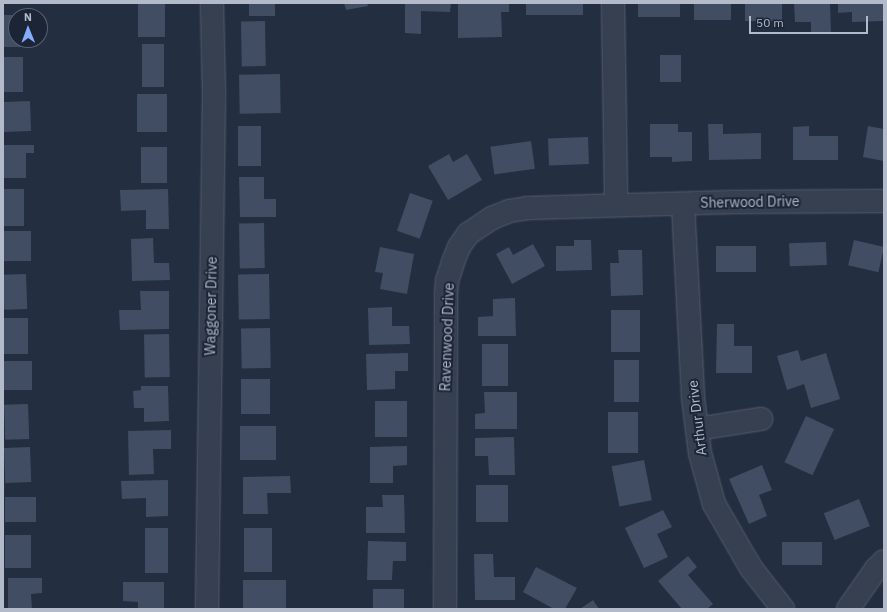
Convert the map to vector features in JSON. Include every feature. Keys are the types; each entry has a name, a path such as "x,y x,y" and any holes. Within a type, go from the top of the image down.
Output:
{"street":[{"name":"Waggoner Drive","path":"207,609 214,93 212,3"},
{"path":"613,3 616,205"},
{"name":"Sherwood Drive","path":"616,205 884,201"},
{"name":"Arthur Drive","path":"683,204 693,397 700,453 714,504 751,568 783,609"},
{"name":"Ravenwood Drive","path":"445,609 446,295 447,281 459,247 468,234 480,225 509,212 551,206 616,205"},
{"path":"697,429 761,419"},
{"path":"848,609 876,569 884,561"}],"building":[{"path":"138,3 165,3 165,37 138,37"},
{"path":"249,3 275,3 275,16 249,16"},
{"path":"344,3 367,3 368,6 346,10"},
{"path":"405,3 451,3 450,12 421,11 421,34 405,33"},
{"path":"458,3 509,3 509,12 501,12 502,37 458,38"},
{"path":"526,3 583,3 583,15 526,15"},
{"path":"638,3 680,3 680,17 638,17"},
{"path":"694,3 731,3 731,20 694,20"},
{"path":"745,3 782,3 782,21 745,21"},
{"path":"794,3 830,3 831,33 811,33 811,22 795,22"},
{"path":"838,3 883,3 883,21 852,22 852,12 838,13"},
{"path":"3,15 8,15 8,47 3,47"},
{"path":"241,21 265,21 266,66 242,66"},
{"path":"142,44 164,44 164,87 142,87"},
{"path":"660,55 681,55 681,82 660,82"},
{"path":"3,57 23,57 23,92 3,92"},
{"path":"280,74 281,113 240,114 239,75"},
{"path":"137,94 167,94 167,132 137,132"},
{"path":"30,101 31,131 4,132 3,102"},
{"path":"650,124 678,124 678,132 692,132 692,161 672,162 672,157 650,157"},
{"path":"708,124 723,124 723,134 761,133 761,159 709,160"},
{"path":"238,126 261,126 261,166 238,166"},
{"path":"809,126 809,136 838,136 838,160 793,160 793,127"},
{"path":"868,126 884,129 884,161 863,157"},
{"path":"588,137 589,164 549,165 548,138"},
{"path":"531,141 535,169 494,174 490,147"},
{"path":"3,145 34,145 34,153 26,153 26,178 3,178"},
{"path":"141,147 167,147 167,183 141,183"},
{"path":"449,154 453,162 467,154 482,180 448,200 428,166"},
{"path":"239,177 264,177 264,199 276,199 276,217 240,217"},
{"path":"3,189 24,189 24,226 3,226"},
{"path":"168,189 169,229 146,229 146,210 121,211 120,190"},
{"path":"410,193 433,201 420,239 397,231"},
{"path":"239,223 264,223 265,268 240,268"},
{"path":"3,231 31,231 31,261 3,261"},
{"path":"153,238 154,263 169,263 170,280 132,281 131,239"},
{"path":"574,240 591,240 592,270 556,271 556,246 574,246"},
{"path":"854,240 884,247 878,272 848,265"},
{"path":"826,242 827,265 790,266 789,243"},
{"path":"533,244 545,266 512,284 496,254 509,247 513,255"},
{"path":"716,246 756,246 756,272 716,272"},
{"path":"380,247 414,254 407,294 380,289 383,273 375,272"},
{"path":"618,250 642,250 643,295 611,296 610,263 619,263"},
{"path":"26,274 27,309 4,310 3,275"},
{"path":"269,274 270,319 239,320 238,275"},
{"path":"140,291 169,291 169,329 120,330 119,310 141,310"},
{"path":"515,298 516,336 478,336 478,317 493,316 493,299"},
{"path":"392,307 392,326 409,326 410,344 369,345 368,308"},
{"path":"611,310 640,310 640,352 611,352"},
{"path":"3,318 28,318 28,354 3,354"},
{"path":"717,324 734,324 734,346 752,346 752,373 716,373"},
{"path":"270,328 271,368 242,369 241,329"},
{"path":"144,334 169,334 170,377 145,377"},
{"path":"482,344 508,344 508,386 482,386"},
{"path":"798,350 801,361 826,353 840,399 811,408 804,384 787,390 777,356"},
{"path":"408,353 408,371 395,371 395,389 367,390 366,354"},
{"path":"614,360 639,360 639,402 614,402"},
{"path":"3,361 32,361 32,390 3,390"},
{"path":"241,379 270,379 270,414 241,414"},
{"path":"141,386 168,386 169,421 144,422 144,408 134,408 133,391 141,390"},
{"path":"484,392 517,392 517,429 475,429 475,414 485,413"},
{"path":"375,401 407,401 407,437 375,437"},
{"path":"28,404 29,439 5,440 4,405"},
{"path":"608,412 638,412 638,453 608,453"},
{"path":"806,416 834,429 813,475 784,462"},
{"path":"240,426 276,426 276,460 240,460"},
{"path":"171,430 171,449 153,449 154,474 129,475 128,431"},
{"path":"514,437 515,475 489,475 488,456 475,456 475,438"},
{"path":"407,446 407,465 393,466 393,483 370,483 370,447"},
{"path":"30,447 31,482 5,483 4,448"},
{"path":"644,460 652,500 619,507 612,466"},
{"path":"762,465 772,490 759,495 767,516 749,524 729,479"},
{"path":"290,476 291,493 267,493 268,514 243,514 243,477"},
{"path":"168,480 168,516 146,517 146,498 122,499 121,481"},
{"path":"476,485 508,485 508,522 476,522"},
{"path":"382,495 404,495 405,533 366,533 366,507 383,507"},
{"path":"5,497 36,497 36,522 5,522"},
{"path":"859,499 870,526 835,540 824,513"},
{"path":"663,510 672,527 657,534 668,557 644,568 625,528"},
{"path":"145,528 168,528 168,573 145,573"},
{"path":"244,528 272,528 272,572 244,572"},
{"path":"5,535 31,535 31,568 5,568"},
{"path":"368,541 406,542 406,561 393,561 392,580 367,580"},
{"path":"782,542 822,542 822,565 782,565"},
{"path":"474,554 493,554 494,577 515,577 515,600 475,600"},
{"path":"688,556 697,567 688,575 713,604 707,609 682,609 658,581"},
{"path":"536,567 577,588 565,609 554,609 523,592"},
{"path":"8,578 42,578 42,593 31,594 32,609 8,609"},
{"path":"243,580 286,580 286,609 243,609"},
{"path":"123,582 164,582 164,609 138,609 138,602 123,601"},
{"path":"373,589 404,589 404,609 373,609"},
{"path":"593,600 599,609 580,609"}]}
